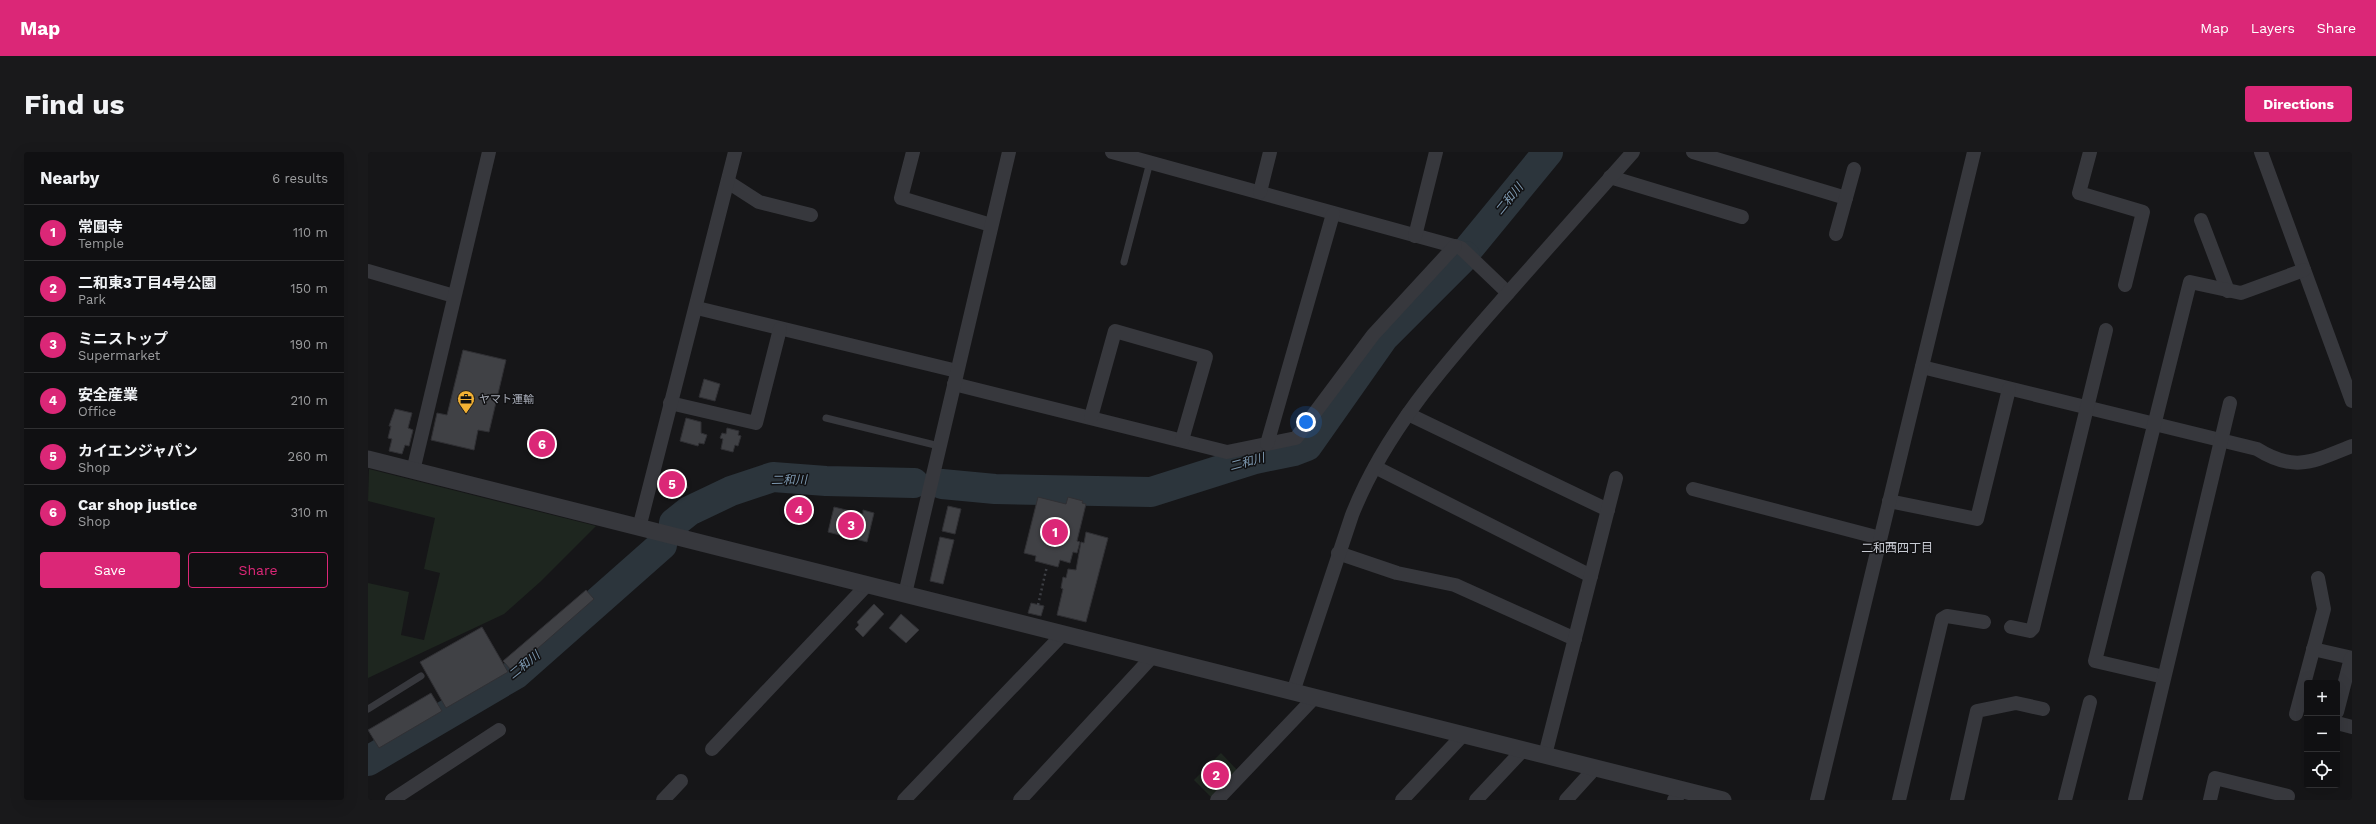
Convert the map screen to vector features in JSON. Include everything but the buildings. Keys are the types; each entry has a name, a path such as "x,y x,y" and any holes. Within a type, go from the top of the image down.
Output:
{"street":[{"path":"413,470 490,152"},
{"path":"639,528 691,322 697,308 735,152"},
{"path":"913,152 901,198 991,225"},
{"path":"905,594 1009,152"},
{"path":"1112,152 1260,192 1463,251 1508,293"},
{"path":"1260,192 1270,152"},
{"path":"1415,236 1436,152"},
{"path":"1293,692 1338,553 1360,495 1375,467 1408,414 1445,363 1633,152"},
{"path":"1693,152 1846,198"},
{"path":"1817,800 1974,152"},
{"path":"2090,152 2079,193 2144,212 2125,285"},
{"path":"2261,152 2352,401"},
{"path":"1836,234 1854,169"},
{"path":"1610,177 1742,217"},
{"path":"728,182 759,202 811,215"},
{"path":"1267,444 1333,214"},
{"path":"2201,220 2228,291"},
{"path":"697,308 955,377 1091,417 1227,452 1296,438 1373,335 1463,251"},
{"path":"2164,677 2095,660 2190,282 2240,293 2304,270"},
{"path":"369,274 454,296"},
{"path":"670,403 756,423 780,329"},
{"path":"2011,627 2030,631 2033,628 2106,330"},
{"path":"1091,417 1115,331 1206,357 1182,440"},
{"path":"1922,367 2256,449 2266,455 2299,464 2352,446"},
{"path":"1889,500 1977,519 2009,389"},
{"path":"2135,800 2230,403"},
{"path":"1408,414 1608,510"},
{"path":"368,459 1545,755 1595,768 1679,795 1722,800"},
{"path":"1375,467 1591,576"},
{"path":"1545,755 1616,478"},
{"path":"1693,489 1880,538"},
{"path":"1338,553 1397,573 1455,585 1575,639"},
{"path":"2296,714 2324,610 2318,578"},
{"path":"712,749 867,585"},
{"path":"1899,800 1942,619 1947,616 1984,622"},
{"path":"904,800 1063,634"},
{"path":"2313,649 2352,658 2340,701"},
{"path":"1020,800 1152,657"},
{"path":"1217,800 1314,698"},
{"path":"2065,800 2090,702"},
{"path":"1957,800 1977,711 2016,703 2043,709"},
{"path":"2340,724 2352,728"},
{"path":"392,800 499,730"},
{"path":"1402,800 1462,735"},
{"path":"1476,800 1523,750"},
{"path":"1566,800 1595,768"},
{"path":"2210,800 2215,778 2288,796 2287,800"},
{"path":"663,800 681,781"}],"lane":[{"path":"1124,262 1150,162"},
{"path":"826,418 939,446"},
{"path":"368,709 421,676"}],"path":[{"path":"1038,604 1047,566"}],"shaded area":[{"path":"369,469 596,526 540,582 504,614 368,678 368,583 409,592 401,635 424,640 440,573 424,569 435,518 368,501"},
{"path":"1221,753 1237,770 1211,797 1194,780"}],"waterway":[{"name":"二和川","path":"1470,247 1548,152"},
{"name":"二和川","path":"942,484 995,489 1151,492 1255,459 1294,451 1307,446 1383,338 1465,256"},
{"name":"二和川","path":"674,523 689,511 731,491 773,477 826,481 914,483"},
{"name":"二和川","path":"368,761 516,674 662,545"}],"place":[{"name":"ヤマト運輸","path":"466,414"},
{"name":"Car shop justice","path":"542,444"},
{"name":"カイエンジャパン","path":"672,484"},
{"name":"安全産業","path":"799,510"},
{"name":"ミニストップ","path":"851,525"},
{"name":"常圓寺","path":"1055,532"},
{"name":"二和東3丁目4号公園","path":"1216,775"}],"district":[{"name":"二和西四丁目","path":"1897,548"}]}
